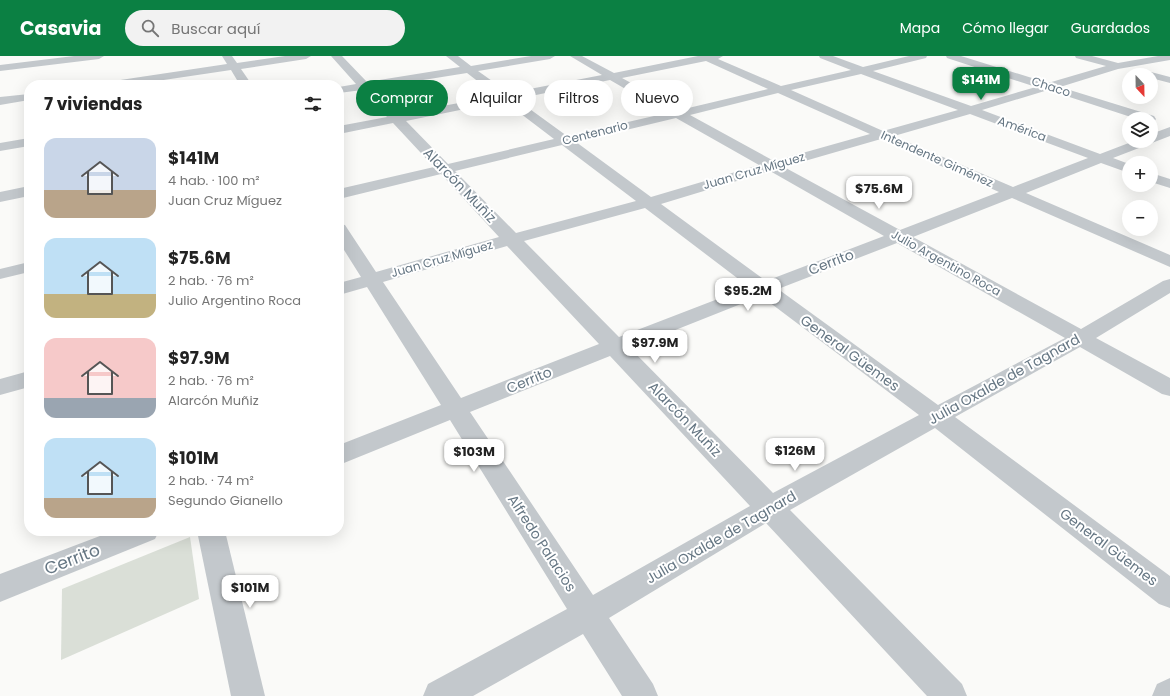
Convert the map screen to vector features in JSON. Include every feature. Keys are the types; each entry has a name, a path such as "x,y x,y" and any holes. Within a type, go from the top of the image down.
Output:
{"street":[{"path":"227,56 243,80"},
{"path":"132,80 306,56"},
{"name":"Alarcón Muñiz","path":"336,56 359,80"},
{"name":"General Güemes","path":"451,56 483,80"},
{"path":"402,80 550,56"},
{"name":"Julio Argentino Roca","path":"574,56 621,82"},
{"name":"América","path":"824,56 1122,166"},
{"name":"Centenario","path":"693,110 922,56"},
{"name":"Chaco","path":"951,56 1128,112"},
{"path":"1080,56 1125,68"},
{"path":"536,92 710,57"},
{"name":"Intendente Giménez","path":"710,57 780,90 1170,262"},
{"name":"Juan Cruz Míguez","path":"344,288 511,239 647,203 771,166 971,110 1117,66 1170,57"},
{"path":"0,68 103,58"},
{"path":"1158,77 1170,80"},
{"path":"344,89 356,87"},
{"path":"0,101 24,98"},
{"path":"344,129 456,107"},
{"name":"General Güemes","path":"531,116 936,416 1170,594"},
{"name":"Centenario","path":"344,193 666,116"},
{"name":"Julio Argentino Roca","path":"683,116 1170,388"},
{"name":"Alarcón Muñiz","path":"396,118 950,696"},
{"name":"Chaco","path":"1158,121 1170,125"},
{"path":"1158,136 1170,131"},
{"path":"0,147 24,143"},
{"name":"Cerrito","path":"344,453 456,410 614,346 1129,148"},
{"path":"1158,180 1170,184"},
{"path":"0,197 24,192"},
{"name":"Alfredo Palacios","path":"344,237 641,696"},
{"path":"0,274 24,268"},
{"name":"Julia Oxalde de Tagnard","path":"440,696 588,614 769,508 1080,338 1170,285"},
{"path":"0,387 24,380"},
{"name":"Cerrito","path":"0,588 132,536"},
{"path":"212,536 248,696"}],"shaded area":[{"path":"190,537 199,599 61,660 62,589"}]}
